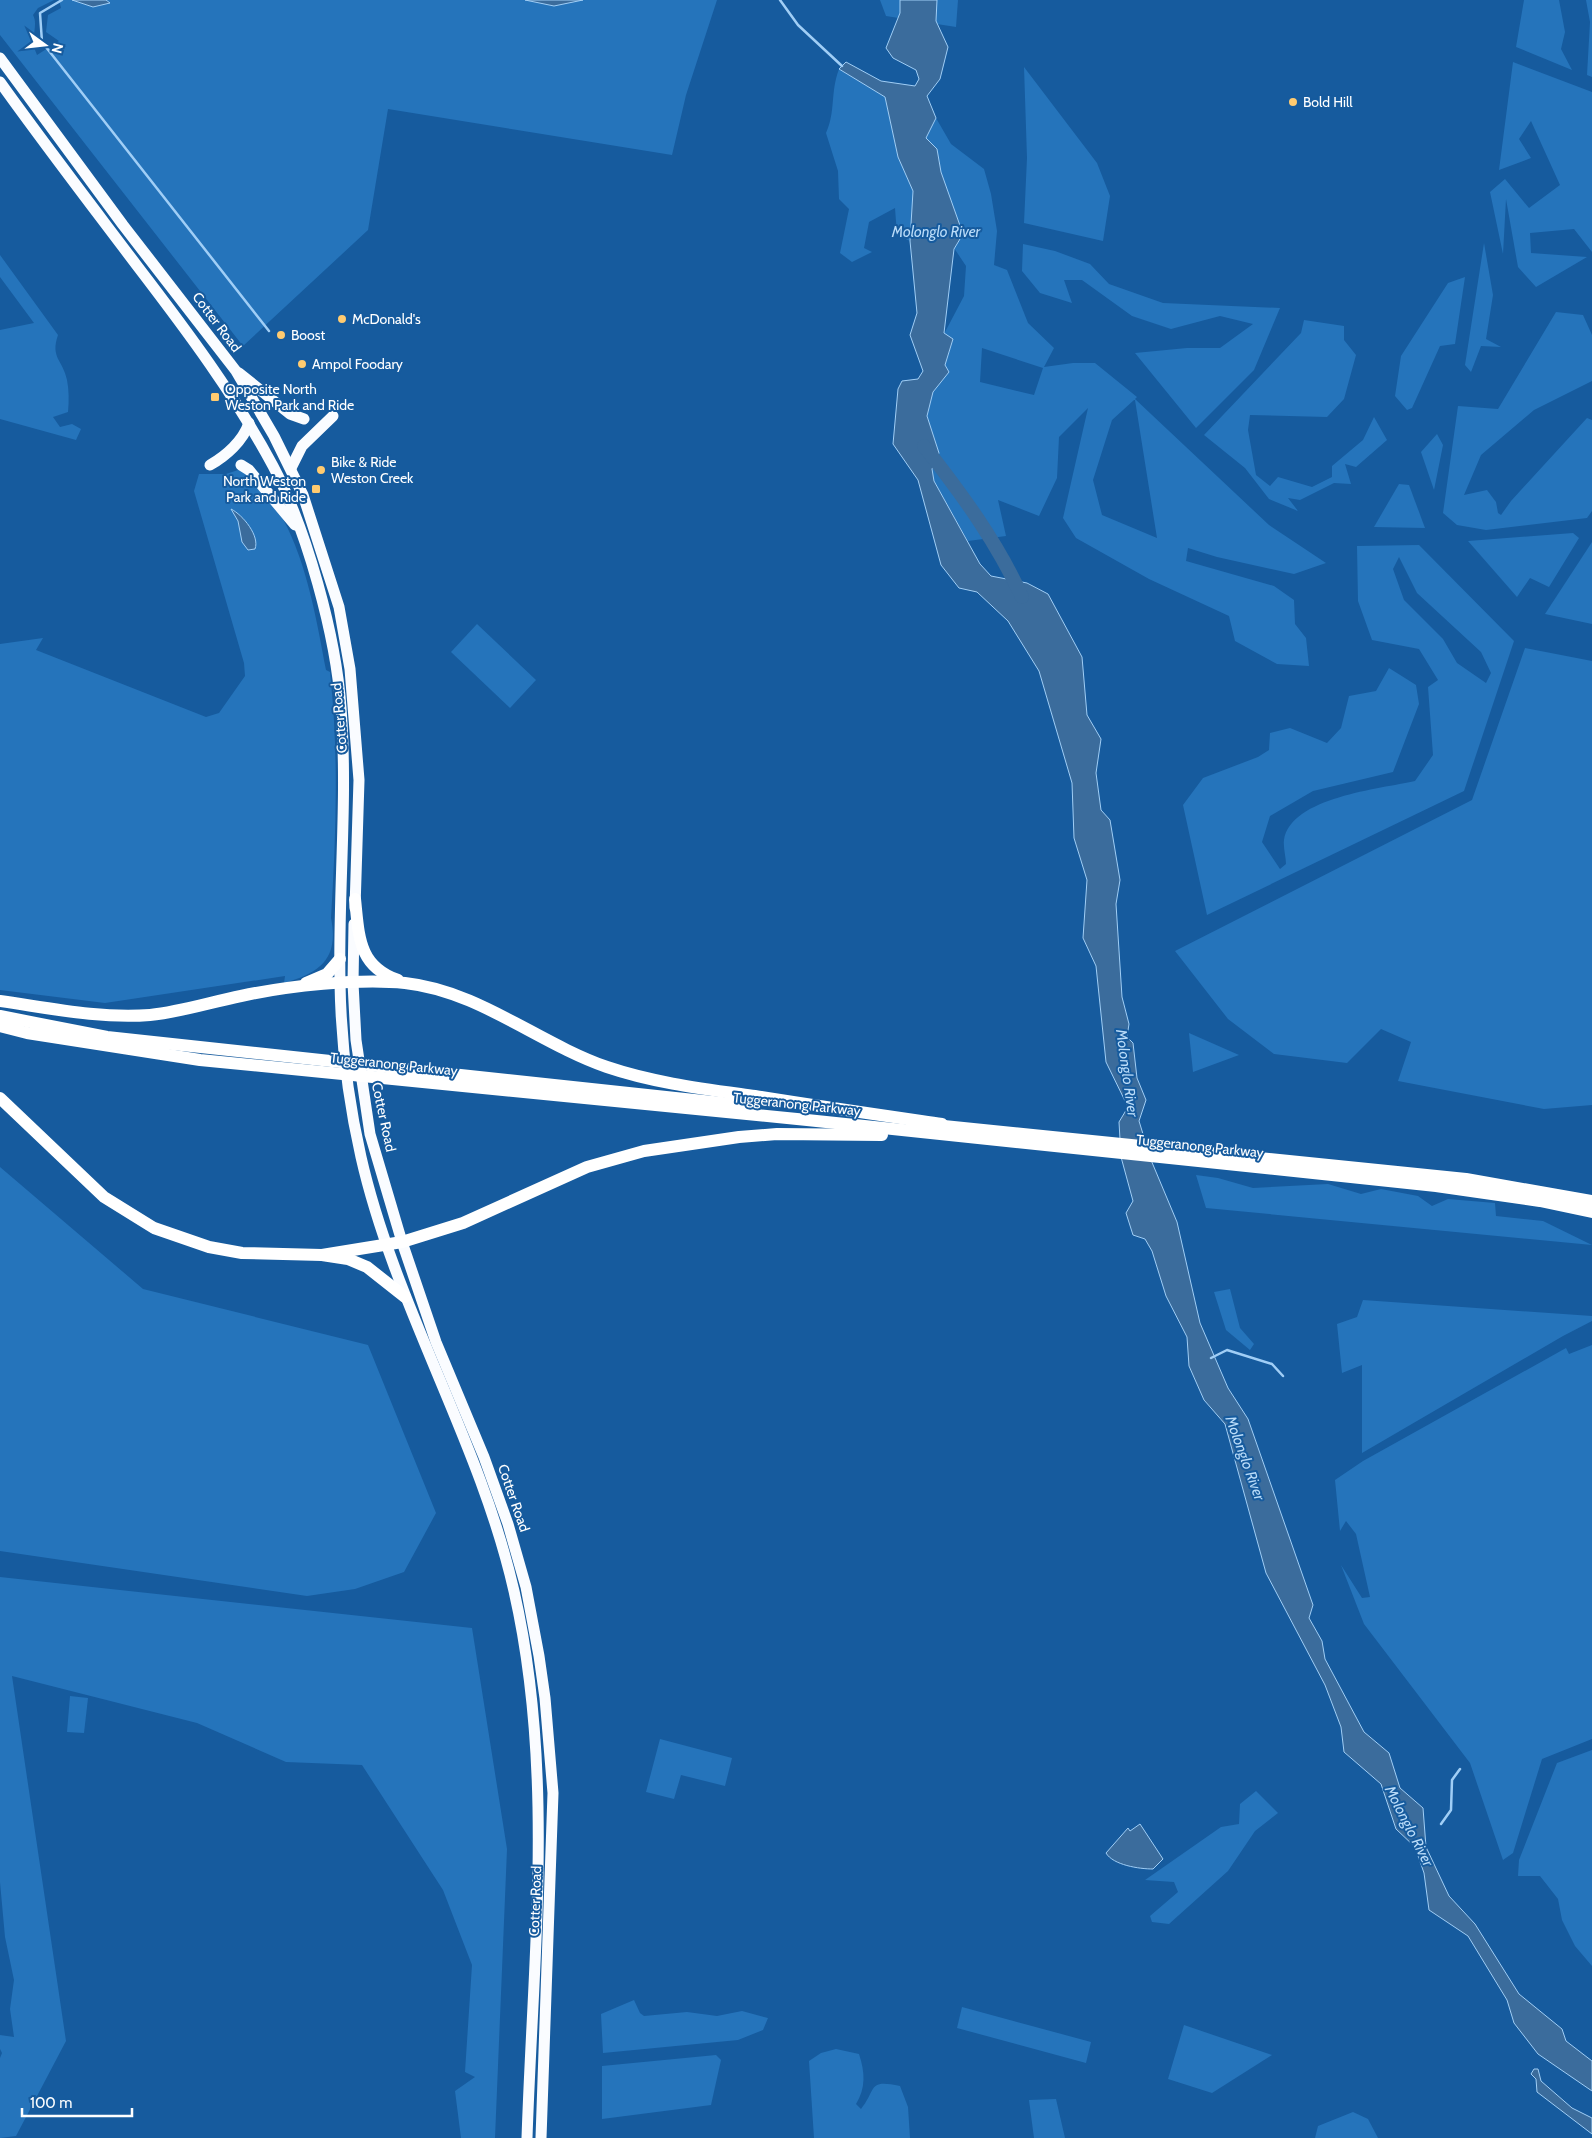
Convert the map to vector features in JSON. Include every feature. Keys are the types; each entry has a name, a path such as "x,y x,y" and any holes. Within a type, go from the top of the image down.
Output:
{"highway":[{"path":"355,899 359,939 367,958 376,970 404,983 453,994 579,1056 606,1067 648,1079 980,1130"},
{"path":"294,987 327,974 340,959"},
{"path":"0,1001 75,1012 144,1015 294,987 404,983"},
{"name":"Tuggeranong Parkway","path":"0,1016 107,1037 980,1130 1033,1140"},
{"name":"Tuggeranong Parkway","path":"0,1026 27,1033 200,1060 942,1135 1033,1140 1242,1161 1466,1179 1592,1201"},
{"path":"0,1098 104,1197 130,1215 154,1228 208,1248 267,1254 322,1255 358,1262 405,1297"},
{"path":"322,1255 402,1242 462,1223 587,1167 644,1151 739,1137 777,1134 942,1135"},
{"name":"Tuggeranong Parkway","path":"1242,1161 1470,1190 1592,1212"}],"main road":[{"name":"Cotter Road","path":"0,58 123,225 236,371 291,468 312,521 339,607 350,669 359,780 355,899 346,984 344,1053 360,1154 386,1244 405,1297 477,1470 498,1533 514,1591 532,1697 538,1762 539,1817 537,1913 527,2138"},
{"name":"Cotter Road","path":"0,82 214,367 249,423 278,475 299,530 328,625 341,701 344,777 340,959 346,984 370,1134 402,1242 436,1342 484,1457 508,1524 526,1587 545,1698 552,1792 541,2138"},
{"path":"236,371 290,414 304,420"},
{"path":"291,468 302,446 333,416"},
{"path":"210,465 230,451 244,434 249,423"},
{"path":"241,465 250,470 299,530"}],"shaded area":[{"path":"0,0 54,0 38,8 33,15 35,19 34,43 37,55 59,41 46,32 48,15 61,8 59,0 717,0 686,95 672,155 388,109 368,230 243,346 0,35"},
{"path":"880,0 958,0 956,27 886,16"},
{"path":"1524,0 1559,0 1565,32 1561,49 1572,70 1516,47"},
{"path":"1586,0 1592,0 1592,77 1587,75 1590,22"},
{"path":"1513,62 1592,92 1592,252 1574,229 1530,233 1531,253 1587,257 1536,287 1518,267 1506,199 1503,254 1490,192 1505,179 1529,208 1560,185 1531,121 1519,139 1531,158 1499,170"},
{"path":"1024,67 1097,163 1110,196 1103,241 1024,223 1027,158"},
{"path":"839,69 885,97 898,157 913,191 910,241 897,235 895,208 869,222 864,248 872,252 852,262 840,253 849,209 839,199 838,171 826,133 831,117"},
{"path":"936,118 951,144 984,169 991,194 997,231 994,265 1007,270 1028,323 1054,348 1044,367 1073,363 1095,363 1137,397 1135,399 1269,525 1326,563 1294,574 1217,557 1188,548 1186,561 1274,586 1294,600 1295,624 1306,638 1309,666 1277,664 1235,641 1229,616 1149,579 1076,538 1063,518 1088,408 1059,437 1057,478 1039,516 998,500 1006,536 968,541 934,481 932,469 939,453 927,416 933,392 949,372 945,365 953,340 944,334 964,296 966,266 954,248 962,234 941,172 937,149 926,138","holes":["982,348 1043,368 1034,395 980,382","1135,400 1157,538 1102,515 1093,480 1112,420"]},
{"path":"1484,243 1493,295 1486,339 1501,347 1481,346 1471,372 1465,365"},
{"path":"1023,244 1055,251 1090,264 1109,284 1163,303 1280,308 1254,370 1196,428 1135,353 1187,348 1220,348 1253,324 1220,316 1171,329 1132,316 1082,280 1064,280 1072,303 1040,293 1022,271"},
{"path":"0,255 58,335 55,349 67,380 68,412 53,417 60,427 72,424 81,429 76,440 0,419 0,330 34,323 0,277"},
{"path":"1465,277 1455,344 1440,346 1412,408 1407,410 1395,396 1401,356 1448,283"},
{"path":"1556,312 1583,315 1592,335 1592,381 1534,410 1481,455 1464,495 1487,490 1496,502 1498,513 1501,515 1511,501 1587,418 1592,420 1592,511 1587,518 1486,530 1457,525 1443,513 1458,406 1498,409"},
{"path":"1304,320 1344,326 1344,340 1356,355 1344,399 1327,417 1250,415 1248,430 1256,475 1270,486 1278,477 1312,487 1332,477 1332,466 1363,440 1374,417 1387,440 1356,467 1345,464 1351,484 1334,483 1300,500 1288,498 1298,511 1269,499 1245,468 1204,435 1301,333"},
{"path":"1437,434 1443,445 1434,490 1421,452"},
{"path":"241,469 275,506 299,554 310,593 326,670 330,672 335,734 336,795 331,918 333,932 329,954 317,969 284,983 285,976 105,1003 0,990 0,644 43,638 36,650 206,717 219,713 245,676 244,663 194,491 199,474 226,474"},
{"path":"1399,484 1409,485 1425,528 1374,527"},
{"path":"1573,533 1579,538 1549,587 1530,578 1517,597 1468,541"},
{"path":"1592,542 1592,624 1545,614"},
{"path":"1419,545 1514,641 1464,791 1207,915 1183,805 1203,778 1258,757 1269,750 1270,733 1290,728 1327,743 1341,728 1349,696 1376,691 1389,668 1416,685 1419,704 1393,772 1313,791 1270,816 1262,842 1280,869 1286,864 1284,840 1290,825 1302,814 1339,797 1415,781 1433,755 1428,687 1438,680 1419,649 1372,640 1358,601 1357,546","holes":["1399,557 1417,593 1481,652 1491,673 1486,683 1457,663 1443,639 1404,600 1393,569"]},
{"path":"477,624 536,680 510,708 451,652"},
{"path":"1525,648 1592,661 1592,1105 1544,1109 1398,1081 1411,1042 1381,1029 1347,1063 1274,1054 1228,1019 1175,951 1472,800"},
{"path":"1189,1033 1239,1055 1193,1072"},
{"path":"0,1167 143,1289 368,1345 436,1513 404,1572 355,1589 307,1596 0,1551"},
{"path":"1196,1175 1218,1178 1253,1188 1328,1184 1361,1194 1381,1189 1418,1196 1432,1206 1448,1199 1495,1203 1496,1216 1543,1221 1592,1245 1206,1208"},
{"path":"1230,1289 1240,1328 1254,1344 1250,1350 1226,1330 1214,1292"},
{"path":"1363,1300 1592,1316 1592,1321 1362,1453 1362,1365 1342,1373 1337,1324 1357,1317"},
{"path":"1592,1345 1592,1739 1542,1759 1513,1853 1503,1860 1470,1763 1364,1624 1341,1565 1362,1598 1370,1597 1356,1534 1346,1521 1340,1531 1335,1480 1363,1461 1566,1348 1569,1354"},
{"path":"0,1577 472,1628 507,1849 495,2138 461,2138 455,2091 475,2077 465,2072 472,1965 443,1890 362,1765 286,1762 197,1723 12,1676 66,2041 16,2136 0,2138 0,2058 2,2053 0,2049 0,2035 14,2037 10,2009 14,1980 5,1937 0,1882"},
{"path":"70,1696 88,1698 84,1733 67,1732"},
{"path":"660,1739 732,1758 725,1786 681,1775 674,1799 646,1792"},
{"path":"1592,1750 1592,1966 1575,1946 1562,1920 1558,1899 1540,1876 1518,1876 1519,1860 1557,1763"},
{"path":"1256,1791 1278,1813 1255,1831 1228,1871 1169,1924 1152,1922 1150,1916 1178,1892 1174,1882 1145,1880 1221,1827 1239,1824 1240,1804"},
{"path":"634,2000 640,2013 644,2016 687,2012 717,2016 742,2011 768,2018 763,2030 738,2040 603,2053 601,2014"},
{"path":"962,2007 1091,2042 1086,2063 957,2028"},
{"path":"1184,2025 1272,2055 1212,2093 1168,2079"},
{"path":"836,2049 859,2054 864,2080 862,2092 856,2104 861,2109 877,2085 890,2084 900,2086 908,2107 910,2138 814,2138 809,2061 821,2053"},
{"path":"716,2055 721,2060 711,2105 602,2119 602,2066"},
{"path":"1056,2099 1065,2138 1034,2138 1029,2100"},
{"path":"1353,2112 1368,2119 1378,2138 1315,2138 1318,2126"}],"water":[{"path":"72,0 106,0 110,3 93,7"},
{"path":"525,0 583,0 554,6"},
{"name":"Molonglo River","path":"900,0 937,0 936,21 948,47 940,79 927,96 936,118 926,138 937,149 941,172 963,234 954,249 944,333 953,339 945,365 949,372 933,392 927,416 939,453 932,469 934,481 980,564 991,576 1027,583 1048,594 1082,657 1087,715 1101,739 1096,773 1101,810 1110,820 1120,880 1116,904 1122,997 1129,1024 1127,1037 1133,1043 1137,1078 1146,1100 1139,1121 1151,1160 1177,1222 1200,1323 1228,1388 1248,1419 1313,1605 1309,1618 1322,1641 1325,1659 1364,1732 1389,1753 1400,1788 1423,1808 1426,1847 1449,1896 1475,1924 1519,1994 1562,2029 1566,2041 1592,2061 1592,2091 1538,2054 1514,2023 1507,2000 1468,1936 1429,1910 1424,1873 1415,1847 1396,1829 1381,1784 1344,1752 1341,1727 1325,1685 1266,1573 1225,1424 1204,1400 1189,1366 1187,1337 1166,1296 1152,1251 1145,1239 1133,1235 1126,1213 1133,1201 1121,1157 1119,1122 1128,1107 1106,1062 1096,966 1083,938 1087,880 1074,838 1072,783 1039,671 1008,621 977,592 959,588 941,565 918,480 893,444 898,389 902,381 918,379 923,371 910,335 917,313 910,241 913,191 898,157 885,97 839,69 846,62 881,81 915,86 919,79 916,70 893,58 886,48 900,13"},
{"path":"231,509 241,516 253,532 256,544 255,549 248,550 242,542 238,521"},
{"path":"1140,1824 1163,1859 1153,1869 1134,1867 1114,1861 1106,1853 1128,1828 1130,1831"},
{"path":"1534,2069 1538,2069 1541,2081 1572,2108 1592,2118 1592,2134 1537,2092 1536,2079 1531,2074"}],"waterway":[{"path":"62,0 40,13 42,42 269,331"},
{"path":"780,0 798,25 842,66"},
{"path":"924,446 978,518 1022,597"},
{"path":"1211,1358 1227,1350 1272,1364 1283,1376"},
{"path":"1441,1824 1451,1810 1452,1780 1460,1769"}],"place":[{"name":"Bold Hill","path":"1293,102"},
{"name":"McDonald's","path":"342,319"},
{"name":"Boost","path":"281,335"},
{"name":"Ampol Foodary","path":"302,364"},
{"name":"Opposite North Weston Park and Ride","path":"215,397"},
{"name":"Bike & Ride Weston Creek","path":"321,470"},
{"name":"North Weston Park and Ride","path":"316,489"}]}
